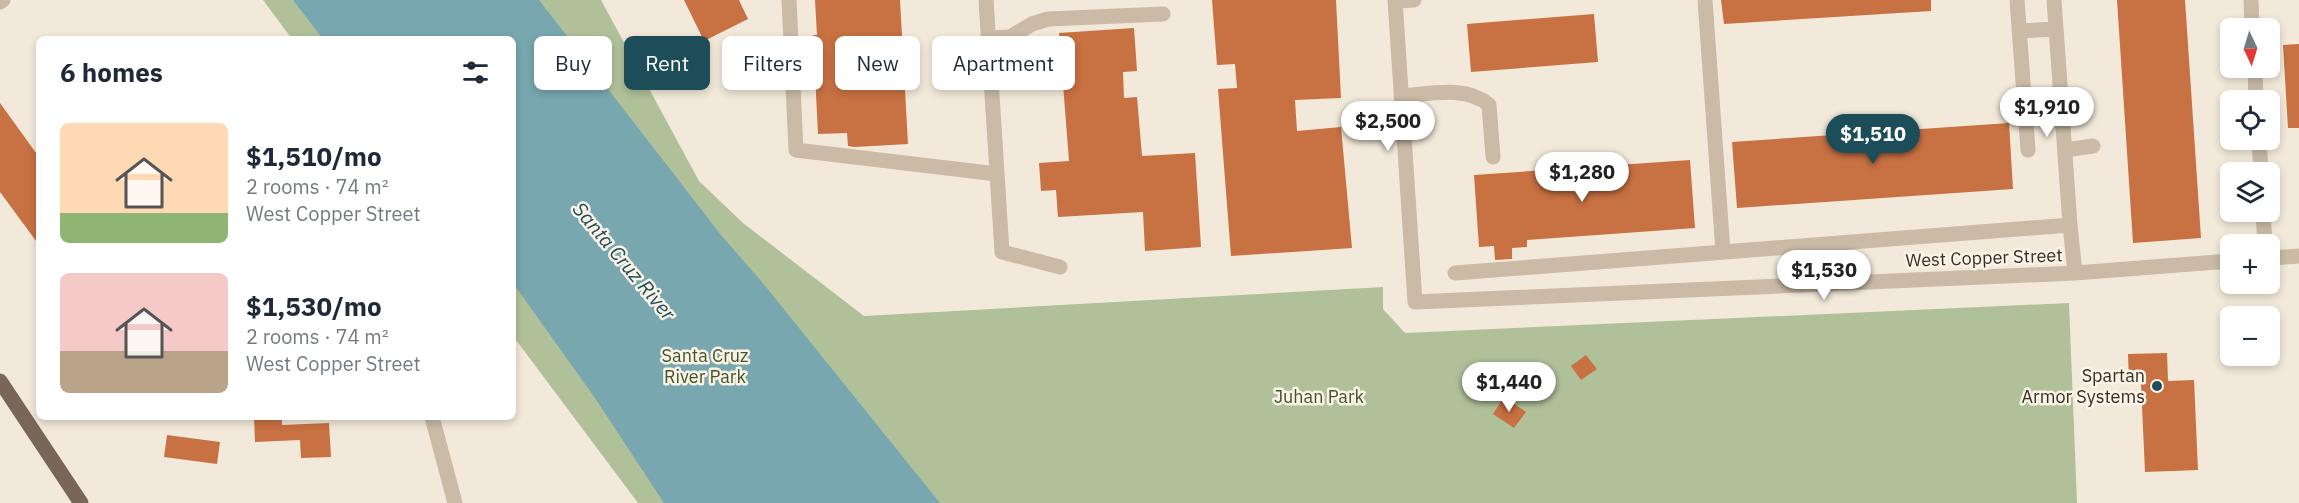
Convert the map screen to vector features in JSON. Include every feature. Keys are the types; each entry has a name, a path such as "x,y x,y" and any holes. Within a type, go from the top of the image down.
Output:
{"main road":[{"path":"0,381 81,503"}],"street":[{"path":"789,0 796,150 998,174"},
{"path":"986,0 989,36"},
{"path":"1414,0 1395,1 1401,96 1464,93 1480,98 1489,105 1493,157"},
{"path":"1705,0 1724,252"},
{"path":"2017,0 2028,150"},
{"path":"2054,0 2075,273"},
{"path":"2251,0 2252,18"},
{"path":"1012,36 1032,24 1048,20 1163,14"},
{"path":"2019,31 2056,29"},
{"path":"992,90 1002,252 1060,267"},
{"name":"West Copper Street","path":"1401,96 1415,302 2075,273 2220,262"},
{"path":"2065,150 2093,146"},
{"path":"1455,273 2070,225"},
{"path":"2280,257 2299,256"},
{"path":"433,420 455,503"}],"green space":[{"path":"263,0 601,0 624,42 624,90 650,90 699,181 743,223 864,316 1383,287 1383,309 1405,333 2069,303 2077,503 638,503 516,340 516,36 290,36"}],"water":[{"name":"Santa Cruz River","path":"293,0 539,0 567,36 534,36 534,90 609,90 721,235 762,282 940,503 664,503 595,398 516,287 516,36 321,36"}],"building":[{"path":"684,0 739,0 748,19 710,38 710,36 702,36"},
{"path":"815,0 900,0 902,36 835,36 835,90 905,90 908,144 854,147 848,146 847,133 818,134 816,90 823,90 823,36 813,36 817,35"},
{"path":"1212,0 1336,0 1341,98 1295,100 1297,131 1341,127 1352,248 1231,256 1218,89 1237,88 1235,64 1217,65"},
{"path":"1721,0 1931,0 1931,11 1724,24"},
{"path":"2117,0 2185,0 2201,238 2133,243"},
{"path":"1594,14 1598,62 1471,72 1467,24"},
{"path":"1134,28 1137,71 1123,72 1124,98 1137,97 1142,156 1195,153 1201,247 1145,251 1143,212 1058,217 1056,190 1041,191 1039,163 1069,161 1063,90 1075,90 1075,36 1059,36 1059,33"},
{"path":"2299,44 2299,128 2288,128 2283,45"},
{"path":"0,103 36,153 36,241 0,192"},
{"path":"2009,123 2013,189 1737,208 1732,142"},
{"path":"1690,160 1695,228 1527,240 1527,247 1512,248 1512,259 1495,260 1494,246 1479,247 1474,175"},
{"path":"2167,353 2168,381 2194,380 2198,470 2145,472 2141,384 2129,384 2128,354"},
{"path":"1586,355 1597,369 1581,380 1571,366"},
{"path":"1504,397 1526,412 1514,428 1493,414"},
{"path":"254,420 282,420 282,425 329,423 331,457 301,458 300,440 255,442"},
{"path":"167,435 220,442 217,464 164,457"}],"place":[{"name":"Spartan Armor Systems","path":"2157,386"}],"park label":[{"name":"Santa Cruz River Park","path":"705,366"},
{"name":"Juhan Park","path":"1319,397"}]}
